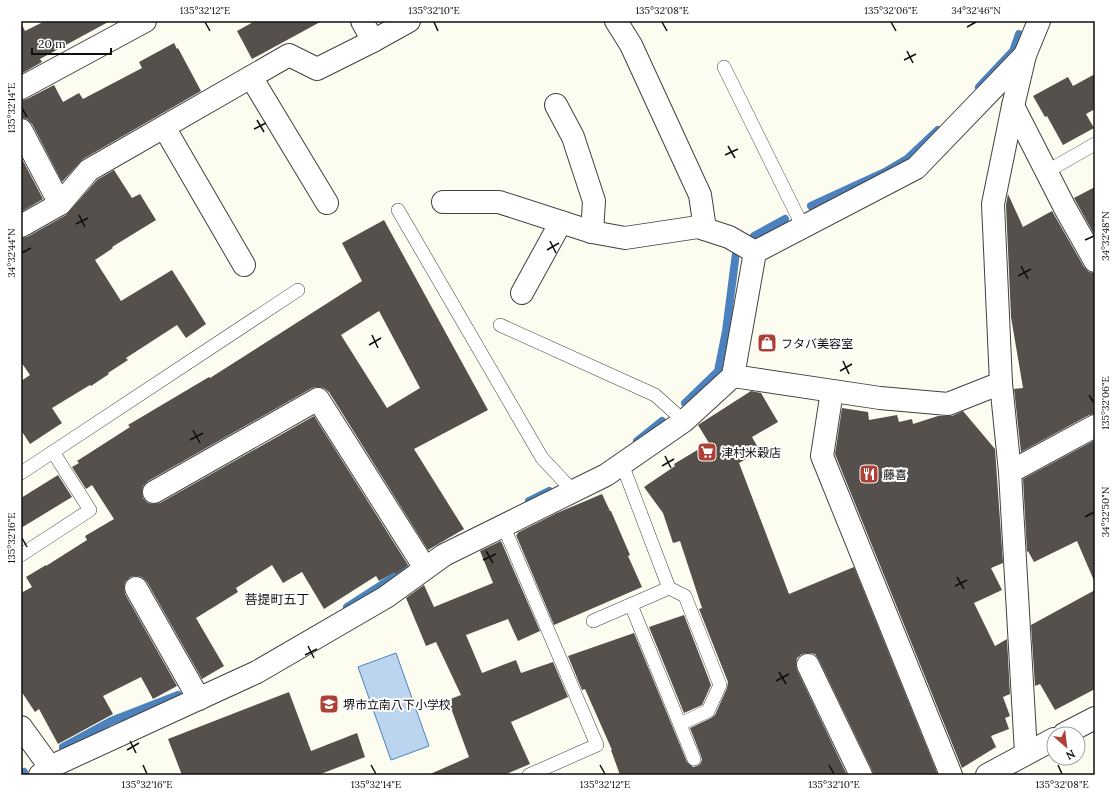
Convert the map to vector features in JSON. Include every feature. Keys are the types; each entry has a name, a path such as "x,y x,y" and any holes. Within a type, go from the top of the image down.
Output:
{"street":[{"path":"21,88 145,21"},
{"path":"362,21 373,42"},
{"path":"21,226 60,204 89,170 290,55 317,69 373,42 410,21"},
{"path":"616,21 631,45 700,195 706,229"},
{"path":"1026,753 1010,472 1001,382 993,204 1013,106 1033,26"},
{"path":"755,252 916,168 1025,54"},
{"path":"251,77 327,203"},
{"path":"556,105 572,137 594,201 592,232"},
{"path":"1013,106 1065,208 1095,261"},
{"path":"164,127 244,264"},
{"path":"21,130 60,204"},
{"path":"443,202 500,202 592,232 625,238 698,227 729,237 755,252"},
{"path":"522,293 561,222"},
{"path":"21,727 45,771 257,672 386,597 424,568 444,555 606,475 684,421 733,376 755,252"},
{"path":"733,376 880,398 948,404 1001,382"},
{"path":"832,391 822,456 951,775"},
{"path":"154,492 318,399 424,568"},
{"path":"1010,472 1095,426"},
{"path":"136,588 199,699"},
{"path":"808,665 861,775"},
{"path":"1080,726 1095,718"},
{"path":"987,775 1046,743"}],"lane":[{"path":"724,67 803,227"},
{"path":"1046,172 1095,144"},
{"path":"398,210 542,458 573,491"},
{"path":"21,473 298,290"},
{"path":"500,325 655,395 684,421"},
{"path":"21,555 90,510 53,452"},
{"path":"622,464 669,588 685,596 720,685 708,711 680,724"},
{"path":"503,526 597,745 529,775"},
{"path":"593,621 669,588"},
{"path":"631,605 694,760"}],"water":[{"path":"396,653 429,746 391,760 358,667"}],"building":[{"path":"45,21 110,21 40,59 42,62 21,74 21,23 25,31"},
{"path":"255,21 322,21 252,59 237,31"},
{"path":"174,43 201,91 83,159 62,182 32,124 27,119 21,118 21,100 27,99 54,85 63,102 79,93 83,99 142,68 139,62"},
{"path":"1095,74 1095,109 1086,114 1094,128 1063,145 1047,116 1045,117 1033,96 1068,77 1073,86"},
{"path":"21,157 43,199 21,212"},
{"path":"114,170 132,198 140,194 156,220 112,247 113,248 95,260 121,301 172,270 206,324 186,338 177,325 126,358 128,360 91,386 90,385 52,408 62,423 30,444 21,430 21,381 30,375 21,362 21,238 27,237 66,215 97,180"},
{"path":"1095,187 1095,236 1074,198"},
{"path":"1008,194 1023,227 1052,211 1084,267 1089,272 1095,273 1095,414 1089,415 1021,452 1014,389 1023,388 1011,317 1006,205"},
{"path":"384,220 488,410 414,449 464,529 428,550 329,392 324,388 312,388 148,481 143,486 143,498 148,503 160,503 314,416 408,565 396,574 395,572 379,581 376,576 324,609 302,572 283,583 272,565 236,588 238,592 196,618 224,666 202,679 147,582 142,577 130,577 125,582 125,594 177,686 153,699 141,677 103,696 113,714 58,744 39,709 35,712 21,691 21,593 32,587 26,577 87,540 85,536 114,519 92,485 86,489 72,467 79,463 77,461 130,427 128,425 209,377 210,378 362,281 342,243","holes":["379,311 420,388 387,408 341,335"]},
{"path":"751,391 761,393 778,422 752,437 760,451 739,463 789,594 854,567 938,775 873,775 872,770 819,660 815,654 809,653 802,654 797,658 797,670 847,775 620,775 612,750 585,689 582,690 568,656 634,633 687,762 693,767 700,764 702,760 701,756 690,728 715,715 727,688 728,682 699,609 702,608 680,541 673,543 663,513 644,487 675,466 674,464 709,443 698,425"},
{"path":"842,408 868,412 869,420 897,415 899,422 912,419 913,424 938,416 952,416 963,411 995,449 1003,563 991,568 1002,590 974,603 995,646 1007,639 1010,694 1003,697 1010,716 1005,718 1009,729 991,736 996,747 962,768 835,454"},
{"path":"1095,440 1095,583 1077,541 1034,562 1028,551 1027,552 1023,479"},
{"path":"58,475 72,497 21,528 21,498"},
{"path":"602,494 630,555 628,556 642,587 554,625 516,535 518,534 517,533 557,513"},
{"path":"501,541 540,631 518,641 508,619 466,635 482,673 516,660 521,673 553,662 568,697 511,722 530,764 504,775 428,775 469,757 448,700 461,695 436,642 426,646 406,598 424,585 434,607 493,583 480,551"},
{"path":"1095,590 1095,689 1055,710 1040,684 1035,686 1031,625"},
{"path":"684,615 711,685 702,705 684,713 649,627"},
{"path":"289,692 311,751 357,733 365,757 318,775 182,775 168,739"}],"waterway":[{"path":"979,87 1013,51 1019,34"},
{"path":"811,206 885,172 907,159 938,130"},
{"path":"754,236 785,219"},
{"path":"685,403 718,371 726,331 736,253"},
{"path":"637,441 662,421"},
{"path":"529,501 549,491"},
{"path":"347,607 406,569"},
{"path":"63,747 111,721 178,695"}],"place":[{"name":"フタバ美容室","path":"767,343"},
{"name":"津村米穀店","path":"707,452"},
{"name":"藤喜","path":"869,474"},
{"name":"堺市立南八下小学校","path":"329,704"}],"district":[{"name":"菩提町五丁","path":"277,599"}]}
